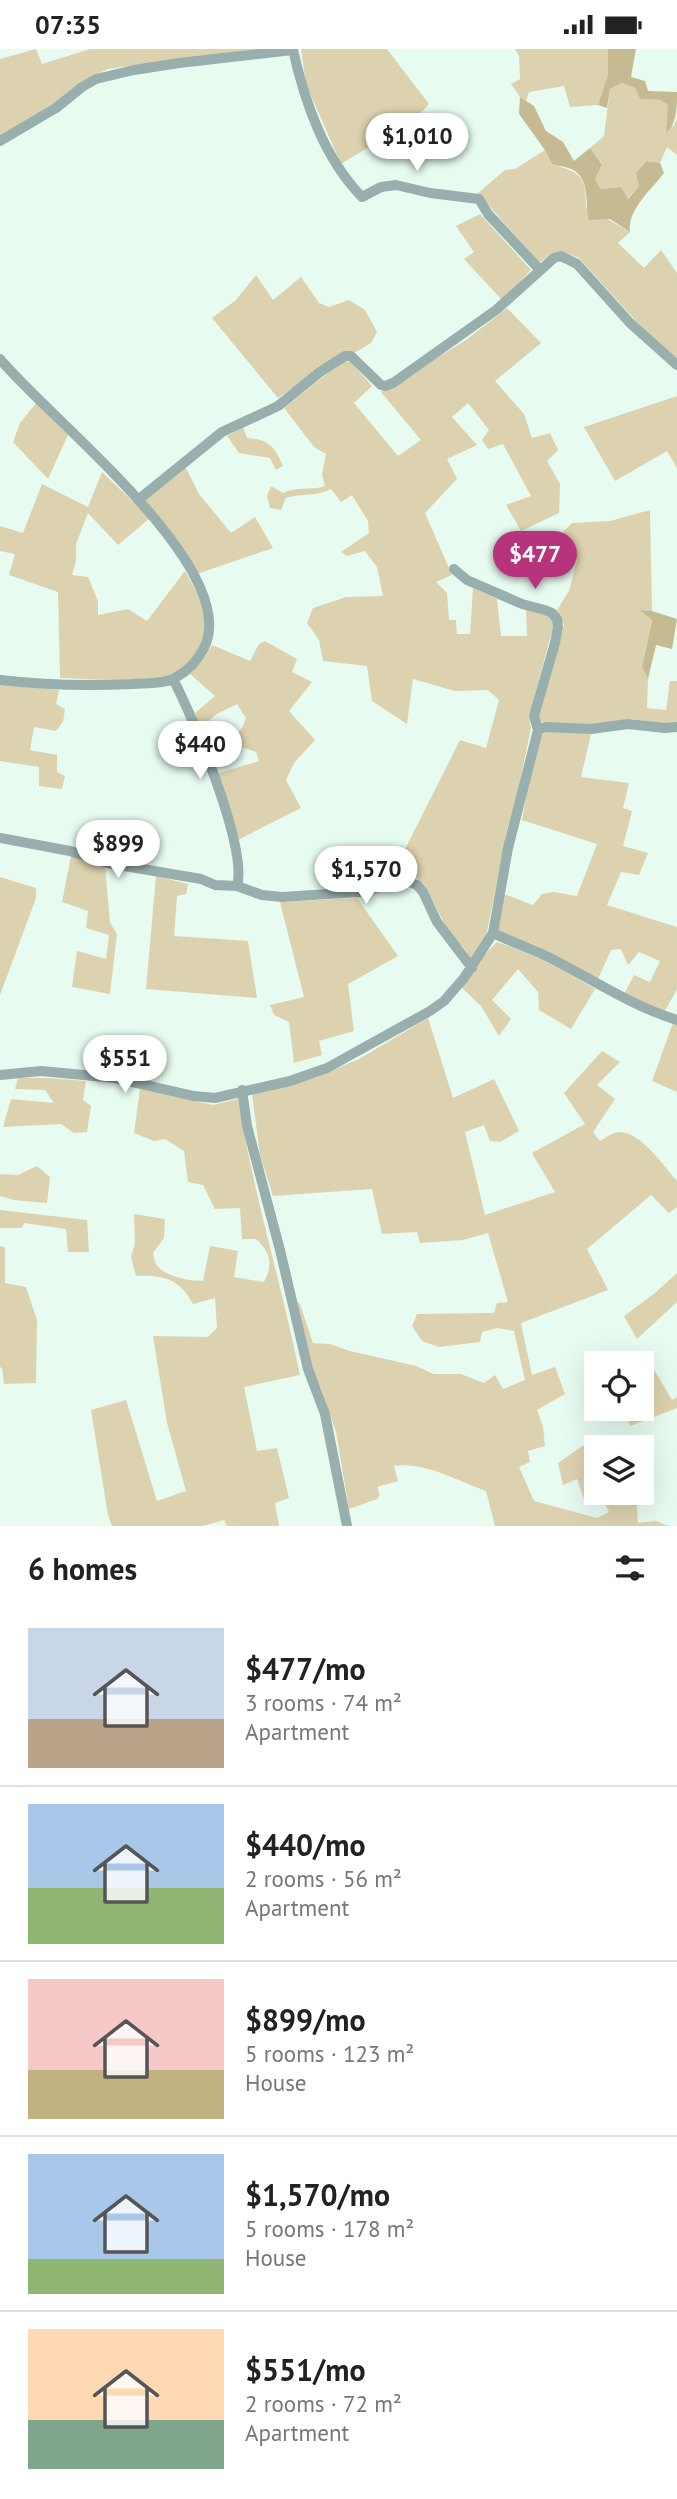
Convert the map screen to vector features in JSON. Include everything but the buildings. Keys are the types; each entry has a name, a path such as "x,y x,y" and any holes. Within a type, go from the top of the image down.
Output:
{"street":[{"path":"0,141 56,108 96,79 179,63 293,50 307,100 335,165 344,179 362,197 382,187 396,185 430,193 479,199 488,214 540,270"},
{"path":"138,499 222,432 278,405 345,356 351,356 381,385 388,386 496,310 554,258 561,256 569,259 636,330 677,365"},
{"path":"0,359 138,499 162,527 199,584 211,622 209,638 200,657 173,679 151,683 84,685 0,680"},
{"path":"0,1075 41,1071 115,1077 215,1098 290,1081 355,1054 444,1001 472,968 493,933 508,848 538,730 534,716 555,643 556,619 552,613 523,604 467,580 454,569"},
{"path":"173,679 191,714 213,772 233,840 240,876 237,886"},
{"path":"538,730 545,727 591,729 628,724 677,727"},
{"path":"0,838 70,851 107,863 201,879 215,885 237,886 262,895 307,896 360,892 405,880 411,881 423,892 437,922 472,968"},
{"path":"493,933 537,951 640,1007 677,1020"},
{"path":"242,1090 247,1126 305,1358 325,1414 347,1526"}],"shaded area":[{"path":"36,49 42,64 90,49 258,49 108,69 80,82 54,104 0,136 0,59"},
{"path":"301,49 387,49 429,104 415,119 341,164 306,84"},
{"path":"515,49 608,49 608,74 598,105 570,107 564,86 529,92 526,101 520,97 511,84 520,79 519,56"},
{"path":"608,49 636,49 631,77 645,81 648,91 677,92 674,120 666,133 668,105 660,100 640,99 635,88 622,83 610,89 607,108 598,105 608,74"},
{"path":"622,83 635,88 640,99 660,100 668,105 673,128 677,118 677,155 667,147 660,163 647,161 639,186 627,199 621,187 601,189 595,179 602,163 590,148 604,136 610,89"},
{"path":"520,97 534,106 546,131 563,142 574,161 590,148 602,164 595,179 601,189 621,187 628,199 639,186 636,173 647,161 660,163 664,173 636,208 630,232 610,219 589,220 583,181 573,170 552,164 519,114"},
{"path":"545,150 552,164 570,170 580,177 585,188 586,207 630,232 618,243 644,268 661,250 677,273 677,358 644,330 579,258 561,251 539,263 478,193 505,170 515,169"},
{"path":"480,214 531,270 502,300 464,259 474,252 456,226"},
{"path":"256,275 273,300 301,277 319,303 329,307 349,300 365,310 377,332 371,343 354,353 345,351 278,398 212,318 236,300"},
{"path":"507,308 541,343 495,381 524,414 532,438 550,433 558,450 547,461 560,484 559,513 521,531 506,505 531,496 503,444 488,449 482,440 489,430 468,403 452,417 477,445 447,459 457,479 425,513 452,575 436,582 447,593 449,620 456,620 457,634 470,634 473,588 497,599 501,636 527,636 526,609 550,616 554,624 529,716 531,728 485,942 472,963 465,949 451,936 426,888 417,878 406,874 391,877 460,740 486,748 499,700 488,690 455,691 413,679 407,724 372,701 367,666 323,661 319,640 307,623 313,608 346,597 383,596 377,567 365,551 347,556 341,552 369,533 368,521 352,495 341,502 331,489 286,498 281,510 270,508 267,496 271,486 283,493 325,486 322,475 326,454 314,447 284,408 343,361 351,362 372,386 354,403 398,456 421,440 381,392 466,340"},
{"path":"677,396 677,468 667,451 615,481 584,427"},
{"path":"36,403 68,435 48,479 13,442 20,423"},
{"path":"243,427 247,438 261,440 270,445 283,466 276,470 270,458 239,453 227,436"},
{"path":"185,466 199,494 231,533 255,517 273,548 197,574 167,526 143,500"},
{"path":"102,472 150,518 118,545 88,513 76,544 76,561 72,575 88,577 98,601 98,615 128,609 147,621 185,571 204,613 204,635 195,656 173,674 128,680 60,678 58,592 9,575 15,554 0,551 0,526 23,533 42,484 88,507"},
{"path":"650,510 652,611 642,610 652,619 642,667 648,679 647,708 666,710 670,681 677,681 677,722 665,724 633,719 599,724 540,722 539,715 564,625 557,610 569,591 577,560 563,532 572,523 610,521"},
{"path":"640,610 677,619 672,649 656,645 648,679 642,667 652,620"},
{"path":"265,641 297,659 292,672 312,682 289,711 315,740 294,763 286,780 301,808 236,841 216,774 259,761 256,752 238,746 228,756 211,758 205,744 231,738 240,731 246,718 237,704 217,714 200,728 195,713 215,696 190,674 212,645 250,661 259,644"},
{"path":"0,684 59,690 56,704 65,709 63,722 56,731 34,727 30,750 57,755 57,772 65,776 62,789 39,786 39,767 0,761"},
{"path":"551,731 591,734 581,777 629,783 623,808 632,811 623,846 648,853 639,875 621,872 607,905 677,927 677,989 665,1011 624,994 634,975 650,982 660,961 639,952 628,965 621,949 611,950 598,979 533,944 517,941 497,931 504,894 533,905 542,894 554,892 577,896 597,844 522,820 540,734"},
{"path":"71,856 105,866 110,922 117,934 110,994 72,987 77,951 106,959 109,935 86,928 88,911 62,902"},
{"path":"156,876 188,884 186,894 177,896 174,936 248,941 257,998 146,989"},
{"path":"0,877 36,888 36,898 0,995"},
{"path":"357,898 398,956 348,984 354,1031 319,1041 322,1055 294,1063 289,1022 274,1015 270,1005 304,997 280,902"},
{"path":"497,942 523,951 595,989 571,1029 539,1010 538,992 518,969 492,1000 511,1019 499,1036 481,1006 461,987"},
{"path":"428,1018 453,1098 494,1079 519,1131 500,1142 490,1141 484,1125 465,1132 485,1215 555,1192 532,1153 585,1124 564,1093 602,1051 620,1062 597,1085 615,1099 593,1132 600,1141 614,1133 622,1132 649,1148 677,1181 677,1207 669,1213 651,1195 587,1249 608,1290 521,1323 532,1375 555,1367 565,1394 537,1410 543,1426 545,1446 528,1451 530,1462 519,1467 534,1501 597,1518 609,1512 606,1505 637,1505 638,1523 656,1521 669,1526 495,1526 486,1491 428,1469 405,1465 394,1466 398,1481 377,1487 380,1495 377,1499 349,1509 336,1432 311,1367 296,1302 300,1304 313,1343 330,1344 416,1366 434,1374 461,1374 484,1383 495,1375 503,1389 525,1380 514,1331 497,1328 482,1332 480,1342 439,1347 422,1341 412,1326 417,1314 494,1313 497,1303 508,1302 488,1233 463,1240 420,1243 417,1232 382,1234 372,1189 273,1196 260,1155 252,1094 316,1077 359,1059"},
{"path":"673,1023 677,1024 677,1092 652,1081"},
{"path":"18,1078 86,1081 83,1100 91,1106 87,1132 74,1133 61,1124 3,1127 11,1099 54,1103 45,1090 15,1089"},
{"path":"140,1089 213,1105 238,1099 251,1168 300,1375 244,1387 257,1451 277,1448 289,1498 275,1503 279,1526 227,1526 224,1520 203,1526 112,1526 108,1515 91,1410 126,1400 157,1501 186,1491 167,1423 153,1336 208,1337 217,1328 215,1298 193,1304 182,1289 170,1280 155,1276 136,1276 131,1257 135,1243 134,1214 165,1219 164,1238 153,1253 156,1264 171,1275 203,1281 210,1246 238,1251 234,1277 264,1282 269,1270 265,1249 256,1239 242,1239 240,1208 215,1209 203,1185 188,1182 184,1151 165,1139 154,1141 134,1133"},
{"path":"37,1166 50,1177 47,1203 0,1196 0,1174 18,1175"},
{"path":"0,1210 87,1220 89,1252 68,1252 66,1229 24,1223 22,1228 0,1228"},
{"path":"0,1246 5,1247 5,1283 26,1287 37,1320 36,1383 4,1384 0,1367"},
{"path":"677,1273 677,1302 637,1339 624,1316"},
{"path":"654,1369 672,1400 677,1397 677,1408 654,1417"},
{"path":"628,1421 643,1421 630,1426"},
{"path":"584,1445 584,1499 577,1479 563,1485 558,1463"}]}
